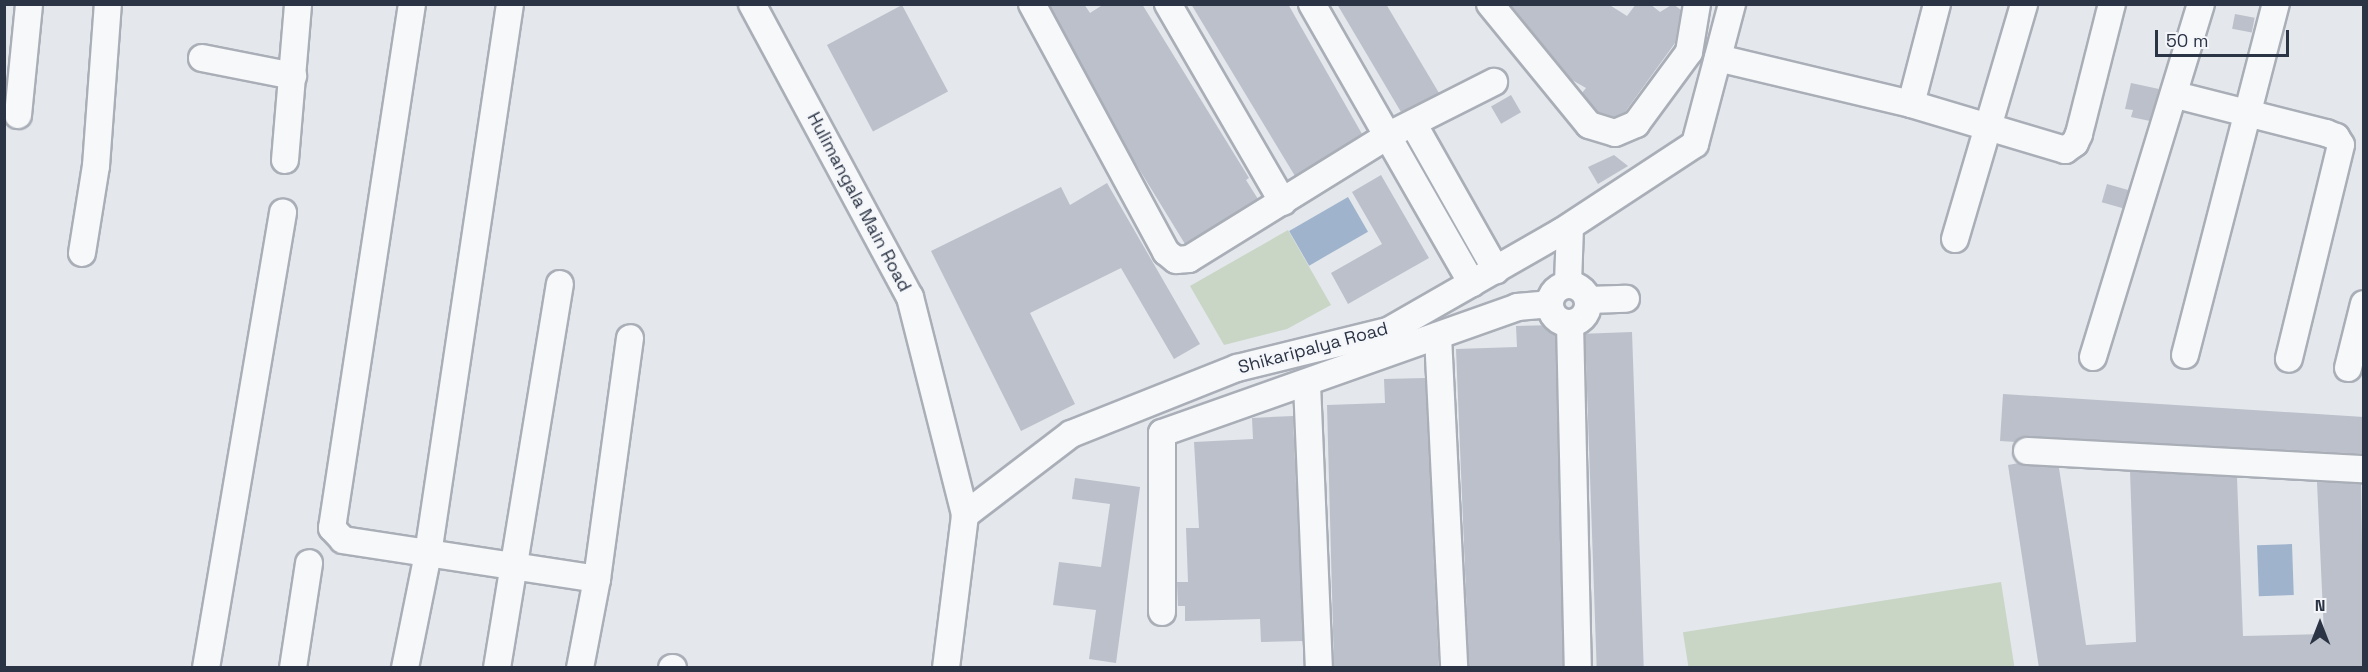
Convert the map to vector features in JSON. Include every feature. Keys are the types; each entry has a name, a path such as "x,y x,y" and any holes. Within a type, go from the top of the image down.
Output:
{"street":[{"path":"18,115 29,4"},
{"path":"82,253 96,166 108,4"},
{"path":"285,160 298,4"},
{"path":"412,4 332,516 336,535 343,540 515,569 597,579"},
{"path":"405,668 428,554 510,4"},
{"name":"Hulimangala Main Road","path":"752,4 910,297 965,515"},
{"path":"1032,4 1170,256 1176,260 1189,259 1387,136 1414,126 1494,82"},
{"path":"1168,4 1283,202"},
{"path":"1312,4 1472,283"},
{"path":"1490,4 1589,125 1615,133 1636,124 1689,52 1697,4 1731,9"},
{"path":"1911,104 1937,4"},
{"path":"1955,239 1989,130 2024,4"},
{"path":"1718,58 1911,104 2058,150 2071,148 2079,134 2112,4"},
{"path":"2093,357 2176,95 2201,4"},
{"path":"2185,355 2276,4"},
{"name":"Shikaripalya Road","path":"965,515 1071,434 1147,401 1237,368 1388,331 1570,227 1695,144 1731,9"},
{"path":"202,58 293,76"},
{"path":"2176,95 2326,133 2341,145 2289,358"},
{"path":"1414,126 1496,270"},
{"path":"206,668 283,212"},
{"path":"1570,227 1578,292 1582,318 1570,323 1553,316 1549,304 1552,293 1578,292 1626,299"},
{"path":"497,668 560,284"},
{"path":"1162,433 1307,384 1517,306 1549,304"},
{"path":"2349,368 2364,304"},
{"path":"1570,323 1578,668"},
{"path":"1438,336 1454,668"},
{"path":"580,668 597,579 630,338"},
{"path":"1307,384 1319,668"},
{"path":"1147,401 1162,433 1162,612"},
{"path":"2027,450 2364,470"},
{"path":"946,668 965,515"},
{"path":"292,668 309,563"}],"green space":[{"path":"1288,230 1331,305 1287,329 1224,345 1190,286"},
{"path":"2001,582 2014,667 1689,668 1683,632"}],"water":[{"path":"1348,197 1368,232 1309,266 1289,231"},
{"path":"2292,544 2294,595 2259,596 2257,545"}],"building":[{"path":"1049,4 1084,4 1090,13 1104,4 1142,4 1249,178 1246,180 1258,199 1185,244 1128,151"},
{"path":"1191,4 1288,4 1362,134 1295,176"},
{"path":"1337,4 1386,4 1439,93 1401,112"},
{"path":"1510,4 1608,4 1627,16 1636,4 1650,4 1660,12 1673,4 1681,10 1675,43 1625,112 1615,117 1598,112 1582,93 1586,88 1572,80"},
{"path":"902,5 948,92 873,131 827,45"},
{"path":"2235,14 2255,18 2252,33 2232,29"},
{"path":"2131,83 2159,89 2150,121 2131,117 2133,110 2125,109"},
{"path":"1511,95 1521,112 1501,124 1491,106"},
{"path":"1614,155 1628,166 1598,184 1588,167"},
{"path":"1381,175 1429,258 1348,304 1331,273 1382,244 1352,192"},
{"path":"1107,183 1200,344 1174,359 1121,268 1030,313 1075,404 1021,431 931,251 1061,187 1070,205"},
{"path":"2107,184 2128,190 2123,208 2102,202"},
{"path":"1555,325 1563,668 1469,668 1456,349 1517,347 1516,326"},
{"path":"1632,332 1644,668 1597,668 1585,334"},
{"path":"1425,378 1439,668 1334,668 1327,405 1385,403 1384,379"},
{"path":"2003,394 2364,417 2364,454 2028,436 2016,442 2000,441"},
{"path":"1293,416 1303,641 1261,642 1260,619 1185,621 1185,606 1178,606 1177,582 1188,582 1186,528 1199,528 1194,442 1253,439 1252,418"},
{"path":"2019,463 2059,468 2086,645 2136,642 2130,471 2237,477 2243,636 2324,634 2317,482 2361,484 2364,668 2039,668 2008,465"},
{"path":"1075,478 1140,487 1116,663 1089,659 1096,610 1053,605 1059,562 1101,567 1110,504 1072,499"}]}
